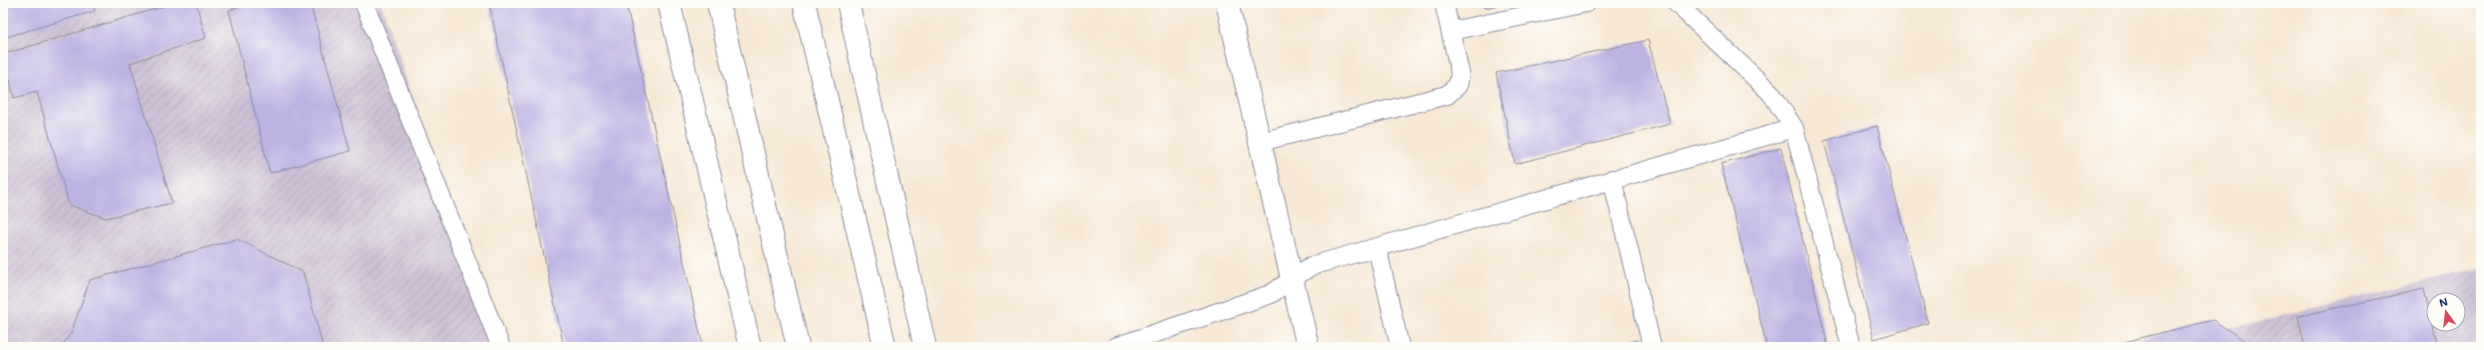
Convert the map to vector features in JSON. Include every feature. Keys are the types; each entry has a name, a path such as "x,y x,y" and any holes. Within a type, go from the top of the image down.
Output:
{"street":[{"path":"669,3 750,347"},
{"path":"718,3 798,347"},
{"path":"804,3 885,347"},
{"path":"848,3 924,347"},
{"path":"1228,3 1308,347"}],"lane":[{"path":"364,3 501,347"},
{"path":"1260,142 1447,95 1458,85 1460,73 1444,3"},
{"path":"1451,32 1586,3"},
{"path":"1676,3 1771,93 1794,128 1851,347"},
{"path":"1115,347 1271,294 1292,277 1311,266 1794,128"},
{"path":"1612,179 1652,347"},
{"path":"1377,248 1400,347"}],"shaded area":[{"path":"3,3 381,3 494,347 3,347"},
{"path":"2481,268 2481,347 2152,347"}],"building":[{"path":"3,3 93,3 95,11 6,37 3,25"},
{"path":"175,3 196,3 206,38 130,63 172,203 106,218 69,205 37,92 14,98 4,54"},
{"path":"250,3 310,3 350,151 270,173 229,10"},
{"path":"489,3 626,3 703,347 564,347"},
{"path":"1483,3 1505,3 1505,4 1484,8"},
{"path":"1648,40 1670,124 1515,164 1496,73"},
{"path":"1877,126 1928,323 1874,339 1824,141"},
{"path":"1781,148 1828,347 1767,347 1721,164"},
{"path":"237,239 303,272 323,347 61,347 71,333 90,280"},
{"path":"2424,289 2426,297 2426,332 2434,332 2438,347 2305,347 2298,316"},
{"path":"2213,320 2254,347 2108,347 2108,346"},
{"path":"1637,340 1638,347 1609,347 1609,346"}]}
